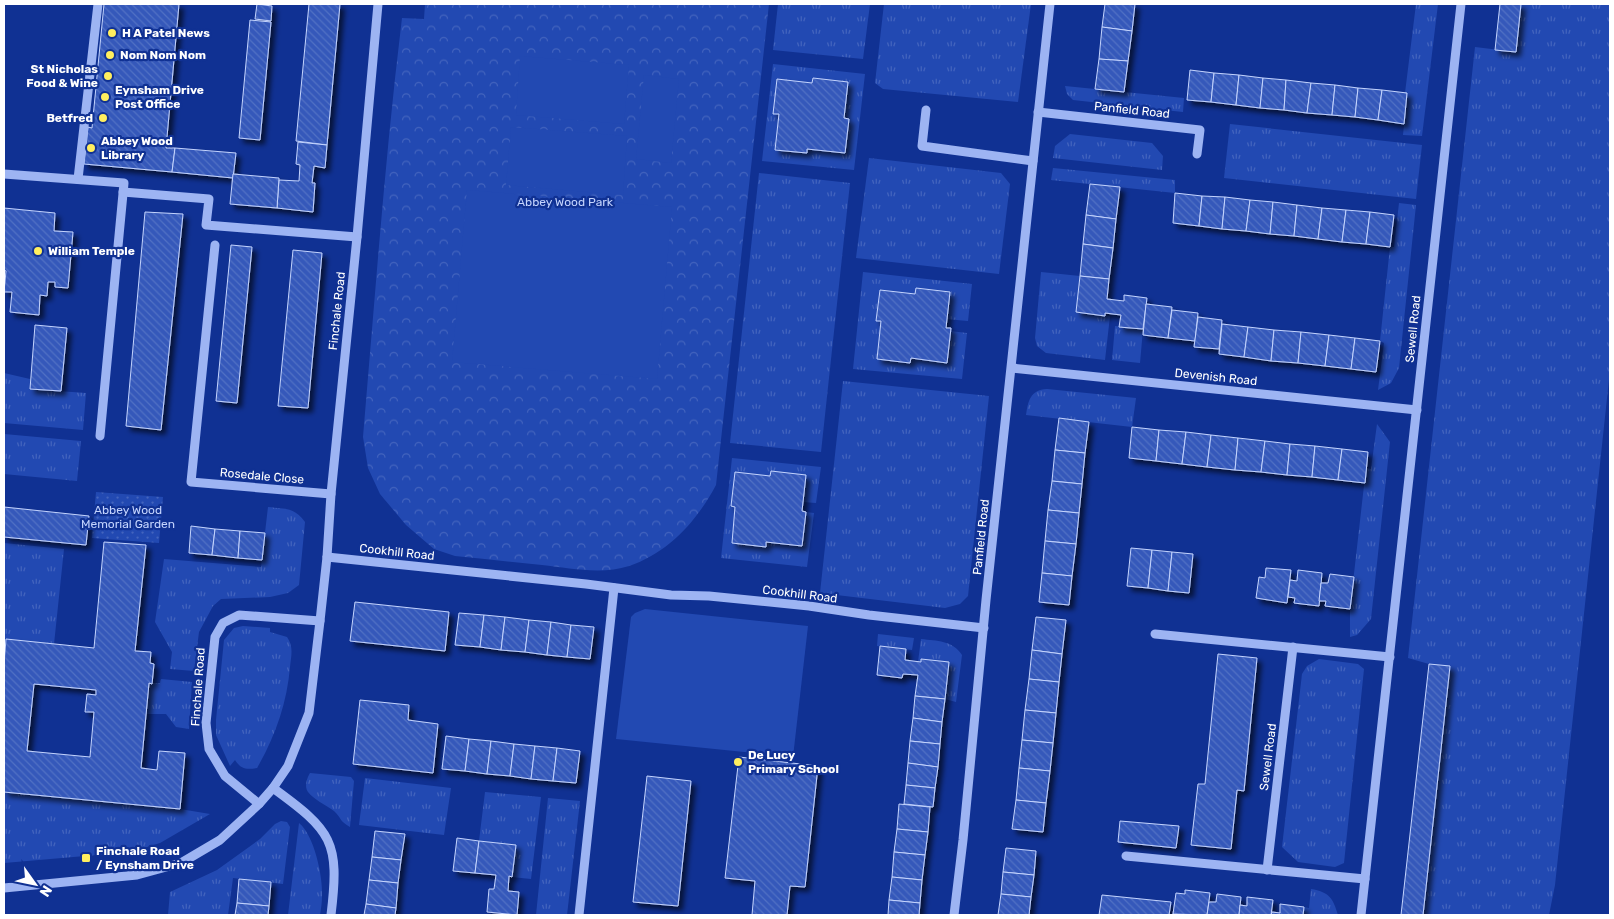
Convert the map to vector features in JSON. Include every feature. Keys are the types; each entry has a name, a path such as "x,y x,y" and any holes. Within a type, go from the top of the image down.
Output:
{"street":[{"path":"78,179 98,4"},
{"name":"Finchale Road","path":"4,888 138,874 181,863 220,840 259,804 288,766 308,714 320,621 378,4"},
{"name":"Panfield Road","path":"954,915 1050,4"},
{"name":"Sewell Road","path":"1361,915 1461,4"},
{"path":"926,110 922,146 1033,161"},
{"name":"Panfield Road","path":"1038,112 1200,130 1197,154"},
{"path":"4,174 124,183 100,436"},
{"path":"124,192 209,199 206,225 357,237"},
{"name":"Rosedale Close","path":"215,245 191,482 331,494"},
{"name":"Devenish Road","path":"1012,368 1417,410"},
{"name":"Cookhill Road","path":"327,557 671,595 709,596 809,606 984,628"},
{"path":"580,915 614,588"},
{"name":"Finchale Road","path":"259,804 225,776 209,749 206,723 214,637 223,623 239,615 320,621"},
{"path":"1155,634 1390,657"},
{"name":"Sewell Road","path":"1267,870 1293,647"},
{"path":"273,788 315,820 325,834 335,863 331,915"},
{"path":"1126,856 1365,879"}],"green space":[{"name":"Abbey Wood Park","path":"425,4 769,4 716,485 700,511 680,534 656,553 629,566 608,570 586,570 455,556 434,549 406,525 380,494 368,468 363,437 385,175 402,18 424,19"},
{"path":"778,4 870,4 863,59 773,50"},
{"path":"884,4 1031,4 1018,102 883,89 875,83"},
{"path":"1416,4 1438,4 1422,136 1403,135 1407,94 1405,93"},
{"path":"1521,4 1610,4 1610,370 1555,885 1549,915 1423,915 1450,667 1408,658 1475,47 1516,52"},
{"path":"520,56 629,65 624,124 516,115"},
{"path":"773,64 865,74 854,170 762,161","holes":["813,78 848,82 844,118 849,119 845,153 807,149 806,153 775,150 779,114 774,114 812,83"]},
{"path":"644,75 679,79 671,163 636,159"},
{"path":"1065,86 1184,98 1183,112 1073,100 1067,94"},
{"path":"1230,124 1422,145 1416,199 1224,178"},
{"path":"511,127 627,136 623,195 506,185"},
{"path":"1070,134 1152,143 1163,156 1162,170 1053,158 1055,146"},
{"path":"869,158 1001,173 1010,184 999,274 856,258"},
{"path":"1053,168 1175,180 1175,193 1051,180"},
{"path":"759,173 850,183 821,452 730,443"},
{"path":"467,190 672,207 657,379 452,362"},
{"path":"1399,203 1416,205 1399,368 1391,383 1378,390 1384,343 1380,341 1390,247 1394,247"},
{"path":"863,272 972,284 968,321 946,319 950,292 917,288 915,294 880,290 876,320 881,321 877,359 910,363 911,358 946,362 950,331 967,333 962,379 853,369"},
{"path":"1041,272 1080,276 1076,312 1110,316 1105,360 1046,353 1037,346 1035,338"},
{"path":"1115,326 1143,329 1140,363 1112,360"},
{"path":"4,373 30,379 30,389 86,393 83,430 4,423"},
{"path":"843,381 989,396 968,596 960,604 945,608 820,593"},
{"path":"1047,389 1136,398 1132,427 1026,415 1029,401 1033,394"},
{"path":"1377,424 1390,442 1371,619 1357,635 1350,637 1350,609 1366,468 1371,469"},
{"path":"4,434 81,441 77,481 4,474"},
{"path":"732,458 821,467 816,503 803,502 770,476 735,473 731,506 735,507 732,543 765,547 766,542 802,546 806,512 814,513 807,567 721,558"},
{"name":"Abbey Wood Memorial Garden","path":"96,492 163,497 159,543 92,538"},
{"path":"268,507 293,511 305,522 299,585 288,593 270,597 221,599 213,606 199,632 194,671 170,669 172,652 155,622 164,559 261,567"},
{"path":"4,543 64,549 54,644 6,639 4,664"},
{"path":"645,609 808,626 793,757 616,739 631,617"},
{"path":"243,626 270,628 270,632 287,637 291,644 292,652 286,694 279,719 257,768 250,769 242,767 235,760 230,766 216,735 224,640 234,628"},
{"path":"878,634 914,638 912,650 877,646"},
{"path":"921,639 949,644 954,646 962,655 956,702 945,699 949,662 921,659 921,662 918,662"},
{"path":"1319,659 1358,664 1364,669 1344,863 1335,867 1298,862 1282,847 1302,674 1307,666"},
{"path":"161,679 192,682 189,729 176,727 166,714 146,714 149,683 160,683"},
{"path":"310,773 351,777 354,781 350,827 334,811 310,795 306,785"},
{"path":"365,778 451,788 444,835 359,825"},
{"path":"4,792 180,809 210,814 160,843 131,852 4,863"},
{"path":"485,792 541,797 531,879 512,877 516,845 479,841"},
{"path":"548,798 580,801 567,915 536,915"},
{"path":"281,821 287,822 290,827 283,884 233,878 228,915 168,915 170,892 217,870 260,839 275,824"},
{"path":"299,823 309,837 319,867 322,888 320,915 288,915"},
{"path":"1311,889 1326,894 1332,900 1338,915 1303,915 1304,907 1309,908"}],"building":[{"path":"104,4 179,4 166,148 175,148 172,172 84,164 88,127 92,128"},
{"path":"257,4 272,6 271,21 255,19"},
{"path":"309,4 340,4 327,145 296,141"},
{"path":"1105,4 1135,4 1132,31 1102,27"},
{"path":"1500,4 1521,4 1516,52 1495,50"},
{"path":"250,20 271,22 260,140 239,138"},
{"path":"1102,27 1132,31 1128,61 1099,59"},
{"path":"1099,59 1128,61 1124,92 1095,89"},
{"path":"1190,70 1214,73 1211,102 1187,100"},
{"path":"1214,73 1239,75 1236,105 1211,102"},
{"path":"1239,75 1263,78 1260,108 1236,105"},
{"path":"813,78 848,82 844,118 849,119 845,153 807,149 807,153 775,150 779,114 773,114 777,79 812,83"},
{"path":"1263,78 1286,80 1284,110 1260,108"},
{"path":"1286,80 1311,83 1307,113 1284,110"},
{"path":"1311,83 1335,85 1332,115 1307,113"},
{"path":"1335,85 1358,88 1355,117 1332,115"},
{"path":"1358,88 1382,90 1378,120 1355,117"},
{"path":"1382,90 1407,93 1404,124 1378,120"},
{"path":"298,142 327,145 325,168 314,166 312,183 315,183 313,212 277,208 279,180 299,181 300,165 296,164"},
{"path":"175,148 236,153 233,178 172,172"},
{"path":"233,174 279,178 277,208 230,204"},
{"path":"1090,184 1120,187 1116,219 1086,215"},
{"path":"1175,193 1202,196 1199,226 1173,223"},
{"path":"1202,196 1225,197 1222,229 1199,226"},
{"path":"1225,197 1250,200 1246,231 1222,229"},
{"path":"1250,200 1273,202 1270,234 1246,231"},
{"path":"1273,202 1297,205 1294,236 1270,234"},
{"path":"1297,205 1322,208 1318,239 1294,236"},
{"name":"William Temple","path":"4,208 55,213 54,231 73,232 68,288 55,287 55,282 48,282 47,296 40,295 39,315 10,312 12,292 4,292 6,271 4,270"},
{"path":"1322,208 1346,210 1342,242 1318,239"},
{"path":"1346,210 1370,212 1366,244 1342,242"},
{"path":"145,212 183,214 161,430 126,426"},
{"path":"1370,212 1394,215 1390,247 1366,244"},
{"path":"1086,215 1116,219 1113,248 1083,244"},
{"path":"1083,244 1113,248 1109,279 1080,276"},
{"path":"231,245 252,247 237,403 216,401"},
{"path":"293,250 322,253 308,408 278,406"},
{"path":"1080,276 1109,279 1107,299 1124,301 1124,295 1147,298 1143,329 1119,327 1121,315 1105,313 1105,316 1076,312"},
{"path":"916,288 950,292 946,328 951,328 947,363 911,358 910,363 877,359 881,321 876,321 880,290 915,294"},
{"path":"1146,304 1172,307 1168,338 1143,335"},
{"path":"1172,310 1198,313 1195,341 1168,338"},
{"path":"1198,317 1222,320 1219,349 1194,347"},
{"path":"1222,324 1248,327 1244,357 1219,354"},
{"path":"35,325 67,328 61,391 30,389"},
{"path":"1248,327 1274,330 1271,361 1244,357"},
{"path":"1274,330 1301,332 1298,363 1271,361"},
{"path":"1301,332 1329,335 1325,366 1298,363"},
{"path":"1329,335 1355,338 1351,369 1325,366"},
{"path":"1355,338 1380,341 1376,372 1351,369"},
{"path":"1059,418 1089,422 1085,453 1055,450"},
{"path":"1132,427 1159,430 1156,461 1129,458"},
{"path":"1159,430 1186,432 1182,464 1156,461"},
{"path":"1186,432 1211,435 1207,467 1182,464"},
{"path":"1211,435 1238,438 1235,470 1207,467"},
{"path":"1238,438 1265,441 1261,472 1235,470"},
{"path":"1265,441 1290,444 1287,475 1261,472"},
{"path":"1290,444 1315,446 1312,477 1287,475"},
{"path":"1315,446 1342,449 1338,480 1312,477"},
{"path":"1342,449 1368,452 1365,483 1338,480"},
{"path":"1055,450 1085,453 1082,484 1052,481"},
{"path":"771,471 806,475 802,511 806,512 802,546 766,542 766,547 732,543 735,507 731,506 735,472 770,476"},
{"path":"1052,481 1082,484 1079,513 1048,510"},
{"path":"4,507 89,516 86,545 4,537"},
{"path":"1048,510 1079,513 1076,544 1045,541"},
{"path":"191,526 215,529 212,555 189,553"},
{"path":"215,529 240,531 238,558 212,555"},
{"path":"240,531 265,533 262,560 238,558"},
{"path":"1045,541 1076,544 1072,576 1042,573"},
{"path":"104,542 146,545 135,651 151,652 150,663 154,664 152,684 149,683 141,768 157,770 159,751 185,753 180,809 4,792 4,664 6,639 94,648","holes":["34,684 96,690 96,695 87,694 85,712 94,712 90,757 27,751"]},
{"path":"1131,548 1152,550 1148,588 1127,586"},
{"path":"1152,550 1172,552 1168,591 1148,588"},
{"path":"1172,552 1193,554 1189,593 1168,591"},
{"path":"1266,568 1291,570 1287,603 1256,598 1259,577 1265,578"},
{"path":"1298,570 1322,573 1319,606 1294,603 1295,598 1288,597 1290,580 1297,581"},
{"path":"1042,573 1072,576 1069,605 1039,602"},
{"path":"1330,574 1354,577 1350,609 1325,606 1326,601 1319,601 1321,583 1328,583"},
{"path":"355,602 449,612 445,651 350,641"},
{"path":"459,613 484,615 480,647 455,645"},
{"path":"484,615 505,617 501,650 480,647"},
{"path":"505,617 529,620 525,652 501,650"},
{"path":"1036,617 1066,620 1062,654 1032,650"},
{"path":"529,620 551,622 547,655 525,652"},
{"path":"551,622 571,625 567,657 547,655"},
{"path":"571,625 594,627 590,659 567,657"},
{"path":"880,646 906,649 905,660 921,662 921,659 949,662 945,699 915,696 918,675 903,674 902,678 877,675"},
{"path":"1032,650 1062,654 1059,682 1029,679"},
{"path":"1218,654 1257,658 1244,791 1237,790 1231,849 1191,845 1198,784 1205,784"},
{"path":"1429,664 1450,666 1423,915 1401,915"},
{"path":"1029,679 1059,682 1056,713 1025,710"},
{"path":"915,696 945,699 942,722 913,718"},
{"path":"360,700 409,705 408,720 438,724 433,773 353,764"},
{"path":"1025,710 1056,713 1053,743 1022,740"},
{"path":"913,718 942,722 940,744 910,741"},
{"path":"446,736 469,739 465,771 442,769"},
{"path":"469,739 491,741 487,774 465,771"},
{"path":"1022,740 1053,743 1050,771 1019,768"},
{"path":"491,741 514,744 510,776 487,774"},
{"path":"910,741 940,744 938,767 908,763"},
{"path":"514,744 535,746 531,779 510,776"},
{"path":"535,746 557,748 553,781 531,779"},
{"path":"557,748 580,751 576,783 553,781"},
{"path":"739,757 818,766 805,887 790,886 787,915 752,915 755,881 725,878"},
{"path":"908,763 938,767 935,788 906,785"},
{"path":"1019,768 1050,771 1046,803 1016,800"},
{"path":"647,776 691,781 678,906 633,902"},
{"path":"906,785 935,788 933,807 904,804"},
{"path":"1016,800 1046,803 1043,832 1012,829"},
{"path":"899,804 930,807 928,832 897,829"},
{"path":"1120,821 1179,826 1176,848 1118,842"},
{"path":"897,829 928,832 925,855 894,852"},
{"path":"375,831 405,834 401,860 372,857"},
{"path":"457,838 479,841 475,873 453,871"},
{"path":"479,841 516,845 512,877 509,876 508,891 519,892 517,915 487,912 489,889 494,889 496,875 475,873"},
{"path":"1006,848 1036,851 1034,875 1003,872"},
{"path":"894,852 925,855 922,880 892,877"},
{"path":"372,857 401,860 398,883 369,880"},
{"path":"1003,872 1034,875 1031,897 1001,894"},
{"path":"892,877 922,880 920,903 889,900"},
{"path":"239,879 271,882 269,906 237,903"},
{"path":"369,880 398,883 396,908 366,904"},
{"path":"1185,890 1210,893 1207,915 1173,914 1176,893 1185,894"},
{"path":"1001,894 1031,897 1029,915 998,915"},
{"path":"1217,894 1241,897 1239,915 1207,915 1209,902 1216,902"},
{"path":"1102,895 1171,902 1169,915 1099,915"},
{"path":"1247,897 1273,900 1271,915 1239,915 1240,905 1247,906"},
{"path":"889,900 920,903 919,915 888,915"},
{"path":"237,903 269,906 268,915 235,915"},
{"path":"366,904 396,908 395,915 364,915"},
{"path":"1280,904 1304,907 1303,915 1271,915 1272,912 1280,913"}],"place":[{"name":"H A Patel News","path":"112,33"},
{"name":"Nom Nom Nom","path":"110,55"},
{"name":"St Nicholas Food & Wine","path":"108,76"},
{"name":"Eynsham Drive Post Office","path":"105,97"},
{"name":"Betfred","path":"103,118"},
{"name":"Abbey Wood Library","path":"91,148"},
{"name":"William Temple","path":"38,251"},
{"name":"De Lucy Primary School","path":"738,762"},
{"name":"Finchale Road / Eynsham Drive","path":"86,858"}]}
